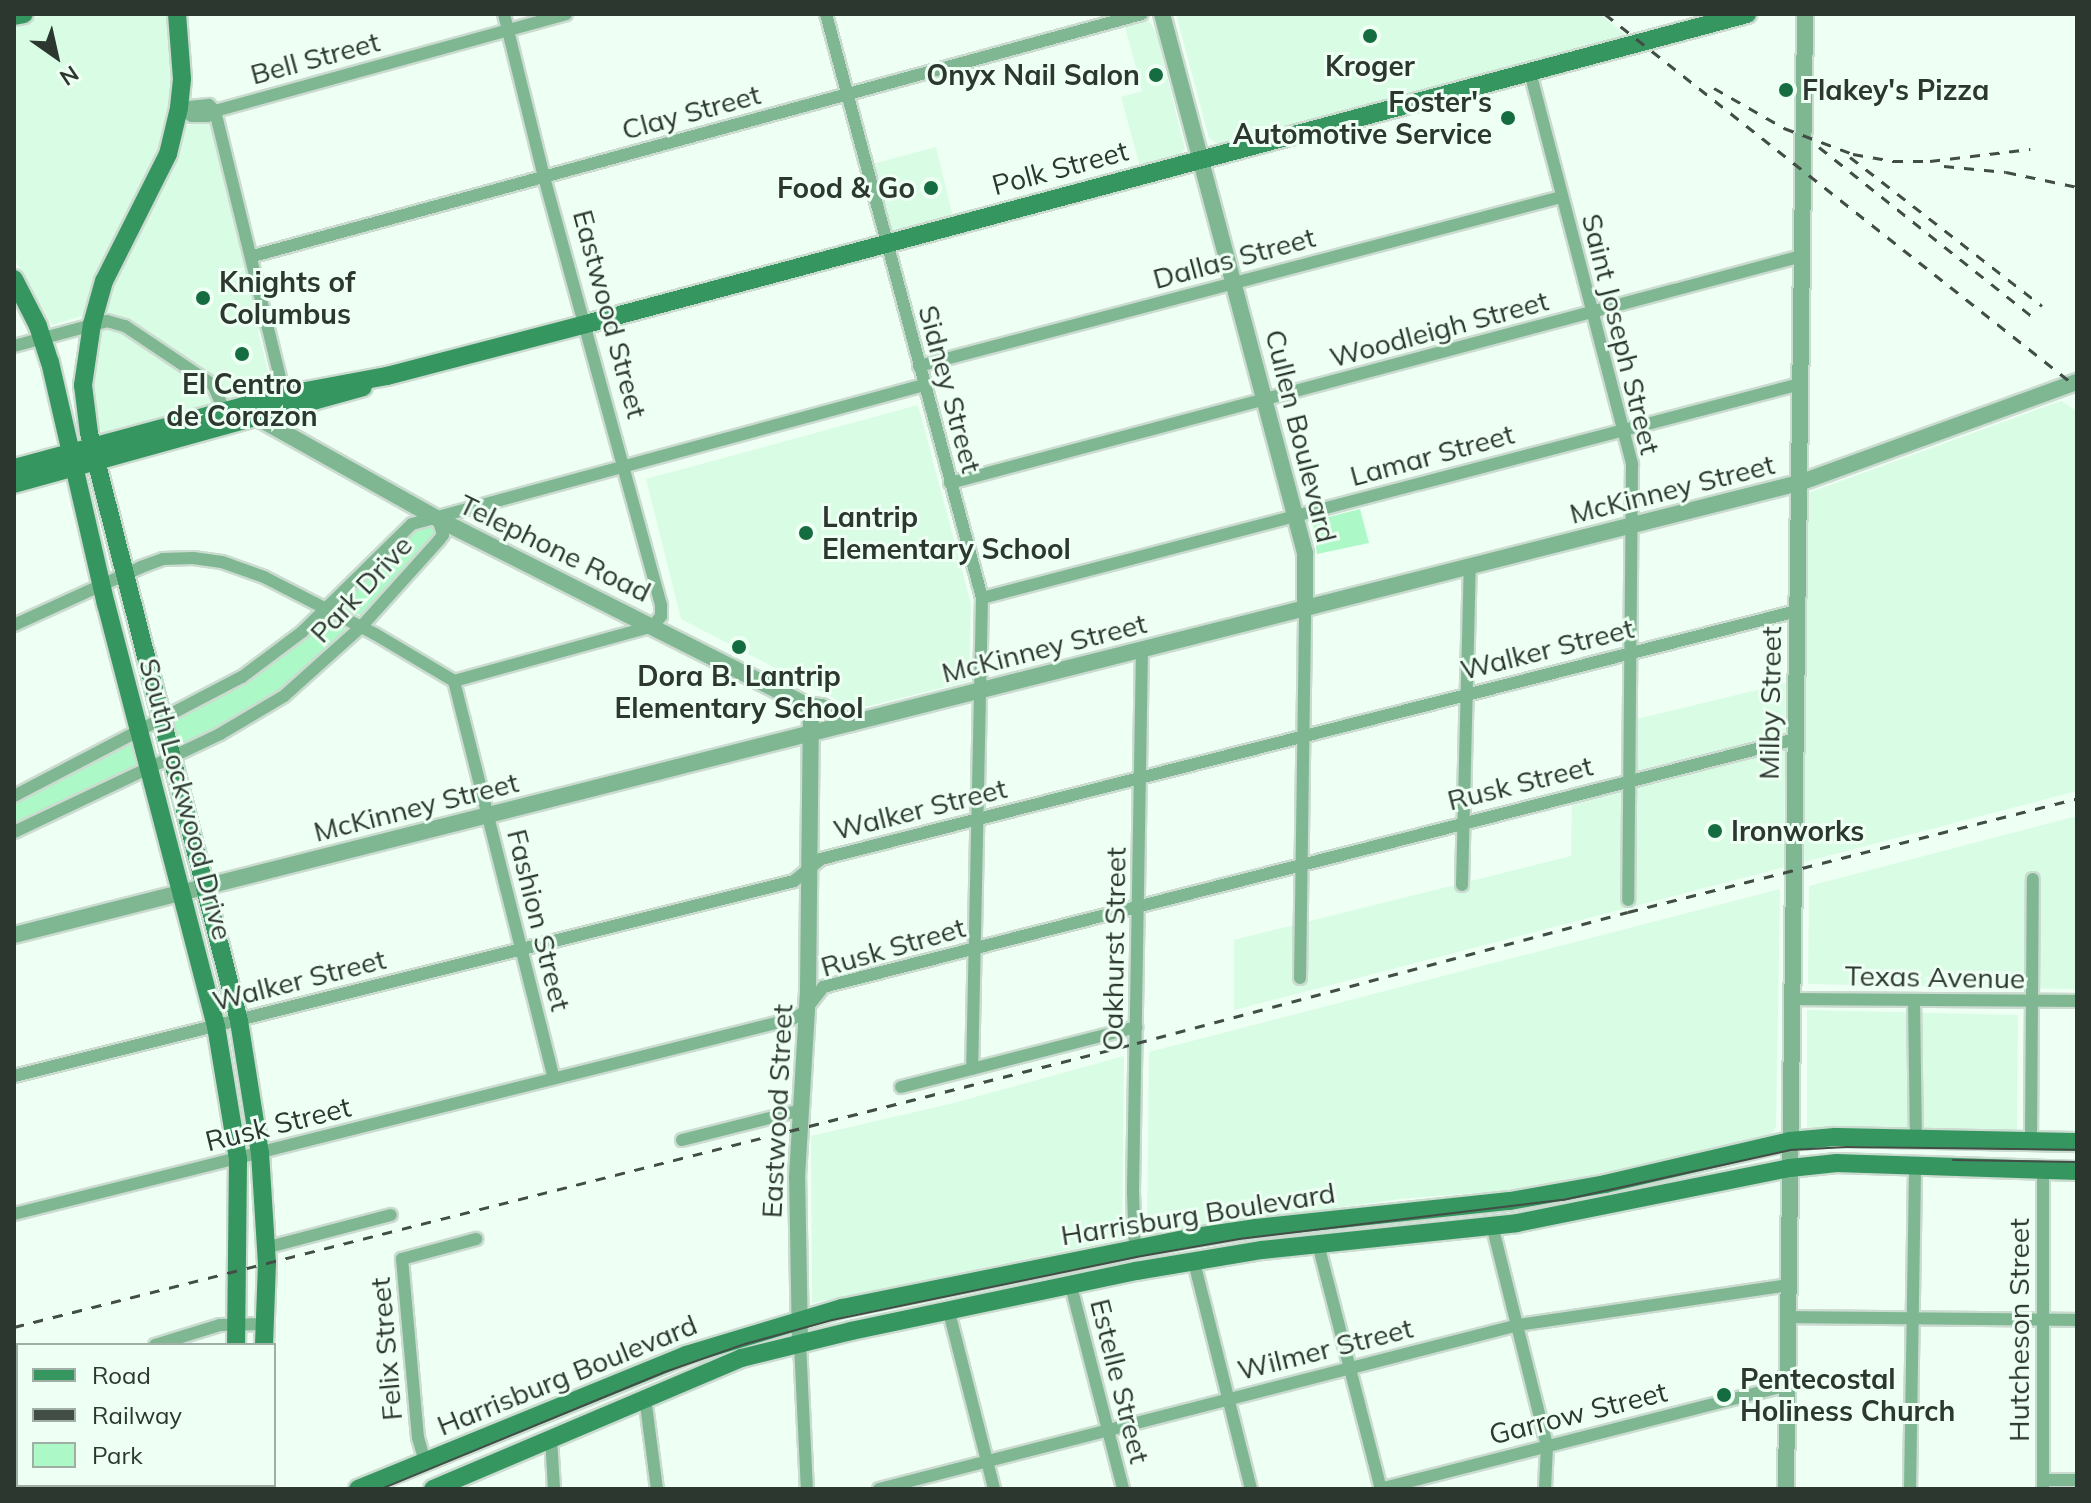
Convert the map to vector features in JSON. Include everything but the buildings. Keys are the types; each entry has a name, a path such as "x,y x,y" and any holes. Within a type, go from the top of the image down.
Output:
{"main road":[{"path":"14,16 24,14"},
{"name":"South Lockwood Drive","path":"177,14 181,53 179,108 168,154 104,281 92,324 83,385 89,433 97,454 239,1021 260,1153 265,1248 264,1343"},
{"name":"Polk Street","path":"14,484 97,454 286,402 339,396 387,376 1747,14"},
{"name":"South Lockwood Drive","path":"14,279 43,338 138,730 216,1026 238,1159 236,1343"},
{"name":"Polk Street","path":"228,418 258,418 286,402"},
{"name":"Polk Street","path":"14,468 74,461"},
{"name":"Harrisburg Boulevard","path":"358,1489 686,1355 799,1319 1135,1249 1256,1228 1510,1201 1605,1184 1790,1141 1835,1137 2077,1142"},
{"name":"Harrisburg Boulevard","path":"433,1489 741,1358 800,1343 1194,1262 1318,1244 1492,1225 1612,1206 1730,1177 1837,1163 2077,1171"}],"street":[{"name":"Eastwood Street","path":"504,14 544,177 661,605 661,616 653,626"},
{"name":"Bell Street","path":"179,108 209,105 215,111 566,14"},
{"name":"Sidney Street","path":"826,14 982,598 972,1069"},
{"name":"Clay Street","path":"253,256 1142,14"},
{"name":"Cullen Boulevard","path":"1162,14 1305,553 1300,978"},
{"name":"Milby Street","path":"1786,1489 1805,14"},
{"name":"Saint Joseph Street","path":"1530,72 1632,464 1629,527 1628,900"},
{"path":"215,111 253,256 291,427 299,441"},
{"name":"Dallas Street","path":"919,366 1561,197"},
{"name":"Woodleigh Street","path":"950,483 1802,256"},
{"path":"14,346 107,321 139,334 213,385 228,418"},
{"name":"McKinney Street","path":"14,935 1799,483 2077,382"},
{"name":"Lamar Street","path":"982,598 1800,384"},
{"path":"438,519 924,385"},
{"name":"Telephone Road","path":"258,418 438,519 807,705 822,707 852,723"},
{"name":"Park Drive","path":"14,796 242,677 276,654 328,609 412,524 438,519 443,535 439,540 361,627 284,696 220,734 14,832"},
{"path":"14,625 125,573 163,559 222,562 264,577 361,627 454,681 653,626"},
{"path":"1462,885 1470,567"},
{"name":"Walker Street","path":"14,1076 794,881 821,859 1797,611"},
{"name":"Oakhurst Street","path":"1135,1249 1142,650"},
{"name":"Fashion Street","path":"454,681 554,1078"},
{"path":"807,705 811,714 810,735"},
{"name":"Eastwood Street","path":"807,1489 799,1319 797,1177 808,1005 810,735"},
{"name":"Rusk Street","path":"14,1214 792,1019 823,987 1301,862 1796,739"},
{"path":"2031,1141 2033,879"},
{"name":"Texas Avenue","path":"1792,999 2077,1001"},
{"path":"1914,1000 1916,1140"},
{"path":"901,1087 1136,1027"},
{"path":"682,1140 801,1110"},
{"path":"1910,1489 1915,1167"},
{"name":"Hutcheson Street","path":"2043,1171 2043,1484"},
{"path":"265,1248 391,1215"},
{"path":"1492,1225 1547,1445 1545,1489"},
{"name":"Felix Street","path":"425,1462 418,1438 402,1259 476,1239"},
{"path":"1318,1244 1381,1489"},
{"path":"1194,1262 1251,1489"},
{"name":"Wilmer Street","path":"879,1489 1107,1428 1518,1325 1788,1285"},
{"name":"Estelle Street","path":"1071,1286 1123,1489"},
{"path":"949,1312 994,1489"},
{"path":"1788,1317 2077,1320"},
{"path":"161,1343 200,1329 265,1324"},
{"path":"200,1329 200,1343"},
{"name":"Garrow Street","path":"1381,1489 1787,1385"},
{"path":"645,1397 657,1489"},
{"path":"551,1438 554,1489"},
{"path":"2043,1484 2077,1480"}],"shaded area":[{"path":"48,14 170,14 175,54 173,98 164,141 149,178 85,315 52,325 14,258 14,24"},
{"path":"1176,14 1599,14 1626,35 1219,145 1209,138"},
{"path":"1146,17 1156,32 1185,149 1176,157 1140,167 1121,97 1142,91 1124,23"},
{"path":"209,120 268,328 258,331 272,387 268,392 102,433 97,425 92,384 96,344 109,295 169,176 186,126"},
{"path":"936,147 953,217 892,232 872,164"},
{"path":"2061,401 2077,411 2077,791 1234,1010 1234,940 1571,856 1572,798 1632,784 1633,720 1786,683 1784,861 1802,858 1808,493"},
{"name":"Lantrip Elementary School","path":"918,405 971,604 969,681 869,706 847,705 681,619 646,479"},
{"path":"2077,816 2077,989 1808,984 1809,886"},
{"path":"1780,889 1776,1126 1770,1138 1523,1189 1400,1199 1147,1234 1149,1052"},
{"path":"1807,1010 2018,1015 2017,1133 1807,1135"},
{"path":"1124,1056 1122,1239 812,1303 811,1136 950,1104"}],"green space":[{"path":"1360,509 1369,543 1317,554 1313,521"},
{"path":"425,523 439,526 438,533 360,615 343,611 341,605 344,600"},
{"path":"333,619 345,627 344,634 288,685 226,726 177,747 170,721 248,679 323,622"},
{"path":"134,741 138,767 14,826 14,801"}],"tram line":[{"path":"381,1489 662,1373 745,1344 832,1320 1136,1257 1239,1239 1563,1200 1790,1150 1847,1147 2077,1150"},
{"path":"1953,1160 2077,1162"}],"railway":[{"path":"1605,14 2077,387"},
{"path":"1714,88 1784,128 1853,154 1893,161 1930,161 2030,149"},
{"path":"1819,147 2034,318"},
{"path":"1850,157 2042,306"},
{"path":"1944,166 2006,172 2077,187"},
{"path":"14,1327 1137,1043 1628,912 2077,798"}],"place":[{"name":"Kroger","path":"1370,36"},
{"name":"Onyx Nail Salon","path":"1156,75"},
{"name":"Flakey's Pizza","path":"1786,90"},
{"name":"Foster's Automotive Service","path":"1508,118"},
{"name":"Food & Go","path":"931,188"},
{"name":"Knights of Columbus","path":"203,298"},
{"name":"El Centro de Corazon","path":"242,354"},
{"name":"Lantrip Elementary School","path":"806,533"},
{"name":"Dora B. Lantrip Elementary School","path":"739,647"},
{"name":"Ironworks","path":"1715,831"},
{"name":"Pentecostal Holiness Church","path":"1724,1395"}]}
